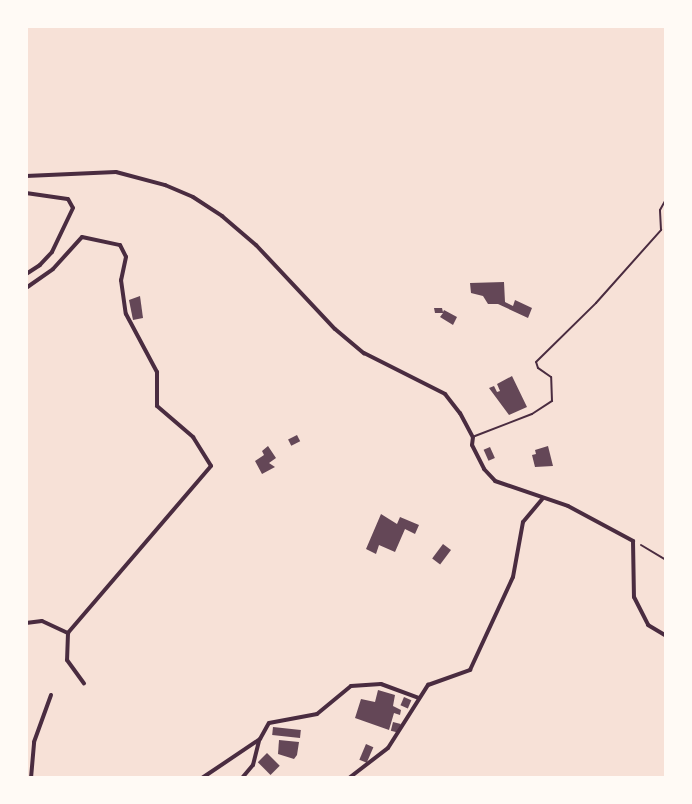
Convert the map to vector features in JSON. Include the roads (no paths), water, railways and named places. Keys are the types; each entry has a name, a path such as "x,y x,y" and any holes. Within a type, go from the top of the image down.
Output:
{"street":[{"path":"26,176 116,172 165,185 193,197 256,245 335,329 364,353 445,394 473,437 472,445 495,481 568,506 633,541 634,597 648,625 666,636"},
{"path":"26,193 68,199 73,208 52,252 26,274"},
{"path":"26,288 53,269 82,237 120,245 126,257 121,280 126,314 157,372 157,406 193,437 211,466 68,633 67,660 84,683"},
{"path":"349,778 388,748 428,685 470,670 513,577 523,522 542,499"},
{"path":"26,623 42,621 68,633"},
{"path":"242,778 253,765 260,739 269,723 317,714 351,686 381,684 419,698"},
{"path":"31,778 34,742 51,695"},
{"path":"202,778 260,739"}],"lane":[{"path":"473,437 532,414 552,401 551,377 538,368 536,362 596,303 661,230 660,210 666,199"}]}
